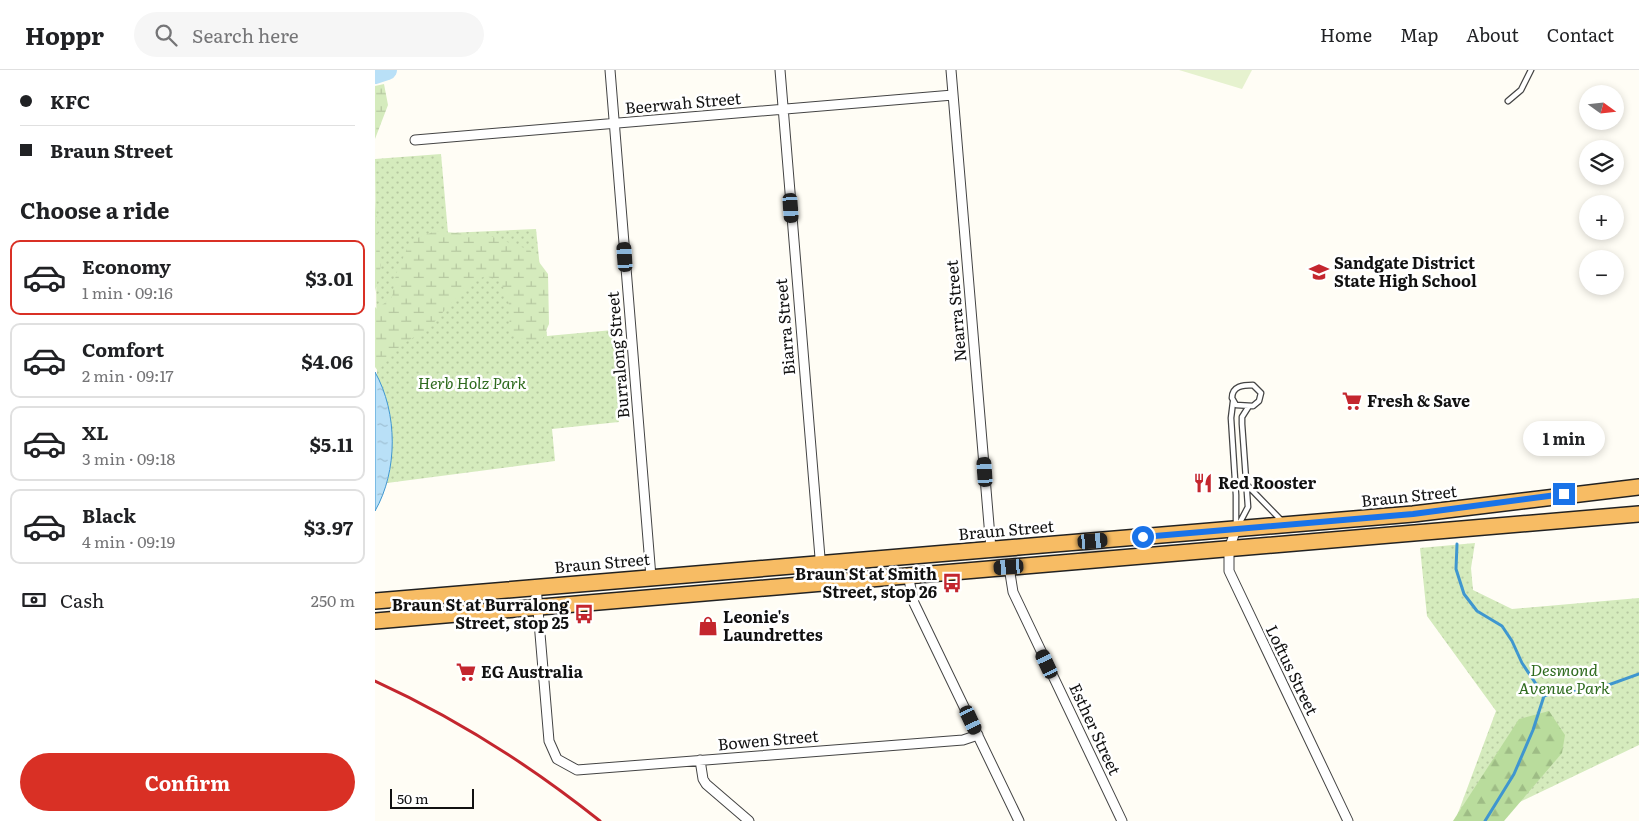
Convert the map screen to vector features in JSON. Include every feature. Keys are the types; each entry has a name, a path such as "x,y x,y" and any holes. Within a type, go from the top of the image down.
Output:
{"highway":[{"name":"Braun Street","path":"375,601 820,562 1288,525 1429,512 1639,487"},
{"path":"375,621 1639,514"}],"street":[{"name":"Burralong Street","path":"610,70 651,577"},
{"name":"Biarra Street","path":"780,70 822,582"},
{"name":"Nearra Street","path":"951,70 991,549"},
{"name":"Beerwah Street","path":"415,140 953,95"},
{"name":"Loftus Street","path":"1236,529 1229,549 1229,571 1348,821"},
{"name":"Esther Street","path":"1009,567 1013,592 1122,821"},
{"path":"909,575 914,603 1019,821"},
{"path":"536,586 538,606"},
{"name":"Bowen Street","path":"538,606 549,741 552,751 562,764 577,770 586,771 700,760 963,740 978,735"},
{"path":"700,760 701,773 706,784 749,821"}],"lane":[{"path":"1508,101 1521,90 1531,70"},
{"path":"1233,402 1240,406 1256,404 1261,398 1259,390 1253,385 1237,388 1232,394 1231,418 1236,495 1234,515 1236,529"},
{"path":"1236,529 1248,507 1241,424 1242,417 1249,406"},
{"path":"1247,486 1276,517 1288,525"}],"green space":[{"path":"1179,70 1252,70 1242,89"},
{"path":"384,84 388,105 375,139 375,86"},
{"name":"Herb Holz Park","path":"441,154 448,233 536,229 547,336 613,330 619,422 552,429 555,461 387,483 390,470 391,426 377,376 375,159"},
{"path":"375,201 381,265 375,292"},
{"path":"436,231 493,237 530,250 548,274 549,324 542,340 527,341 516,335 509,328 509,303 503,287 500,281 485,276 467,285 429,328 401,345 378,371 375,367 375,307 377,309 392,297 396,274 411,240"},
{"name":"Desmond Avenue Park","path":"1475,543 1471,568 1473,590 1512,609 1639,598 1639,745 1480,821 1455,821 1496,711 1427,616 1420,548"},
{"path":"1549,711 1565,735 1562,753 1504,821 1453,821 1519,719"}],"water":[{"path":"375,372 383,388 388,405 392,442 388,478 383,495 375,511"}],"waterway":[{"path":"375,74 387,70"},
{"path":"1457,544 1456,569 1464,594 1477,611 1502,626 1512,641 1522,663 1544,696"},
{"path":"1485,821 1514,774 1533,730 1544,696 1563,690 1586,693 1639,674"}],"railway":[{"path":"375,681 435,711 492,744 547,781 600,821"}],"place":[{"name":"Sandgate District State High School","path":"1319,272"},
{"name":"Fresh & Save","path":"1352,401"},
{"name":"Red Rooster","path":"1203,483"},
{"name":"Braun St at Smith Street, stop 26","path":"952,583"},
{"name":"Braun St at Burralong Street, stop 25","path":"584,614"},
{"name":"Leonie's Laundrettes","path":"708,626"},
{"name":"EG Australia","path":"466,672"}],"route":[{"path":"1143,537 1413,514 1564,494"}]}
